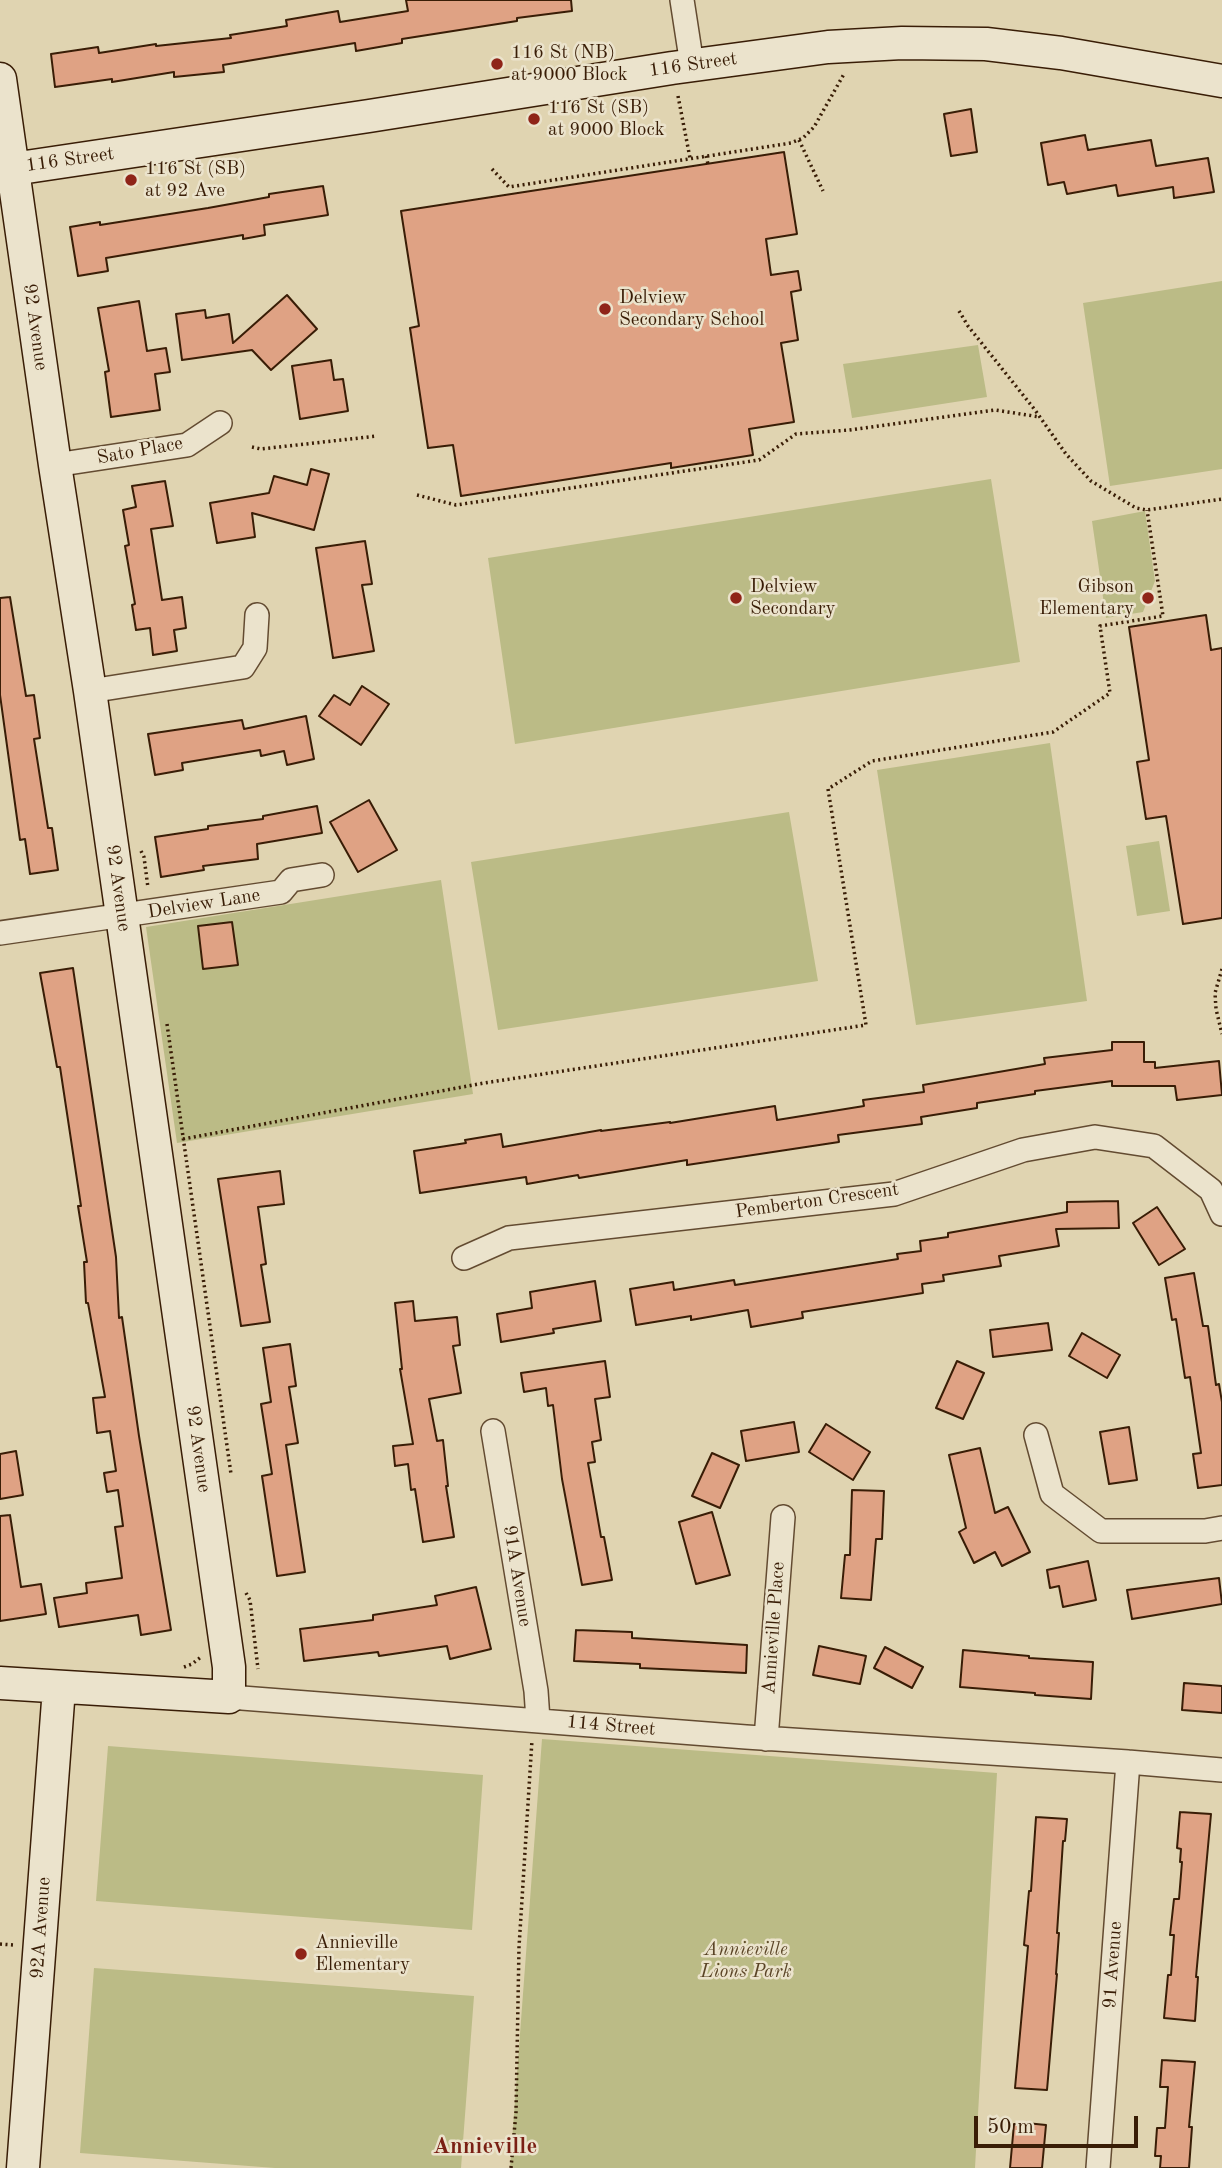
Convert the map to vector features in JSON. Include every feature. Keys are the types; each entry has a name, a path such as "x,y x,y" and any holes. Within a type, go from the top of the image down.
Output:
{"street":[{"path":"682,0 692,65"},
{"name":"116 Street","path":"6,170 692,65 828,47 902,43 986,44 1061,53 1222,81"},
{"name":"92 Avenue","path":"0,79 6,170 90,691 229,1667 229,1698"},
{"name":"Sato Place","path":"55,465 187,445 220,423"},
{"path":"90,691 243,667 255,648 257,615"},
{"name":"Delview Lane","path":"0,933 281,892 291,880 322,875"},
{"name":"Pemberton Crescent","path":"464,1258 509,1238 894,1194 1023,1150 1095,1137 1154,1146 1211,1190 1222,1214"},
{"name":"91A Avenue","path":"493,1431 536,1691 535,1729"},
{"path":"1036,1435 1052,1494 1101,1531 1205,1531 1222,1528"},
{"name":"Annieville Place","path":"766,1739 783,1517"},
{"name":"114 Street","path":"0,1683 229,1698 535,1729 766,1739 1222,1770"},
{"name":"92A Avenue","path":"23,2168 59,1688"},
{"name":"91 Avenue","path":"1098,2168 1128,1762"}],"path":[{"path":"492,169 509,187 791,143 799,140 814,127 843,74"},
{"path":"678,96 690,158"},
{"path":"799,140 823,191"},
{"path":"706,156 708,164"},
{"path":"959,310 968,327 1066,454 1091,481 1136,508 1147,510 1222,499"},
{"path":"417,495 456,505 759,460 796,434 849,430 995,410 1040,417"},
{"path":"252,447 261,449 377,436"},
{"path":"183,1139 484,1083 866,1025 828,789 872,761 1053,732 1110,692 1100,626 1163,617 1147,510"},
{"path":"1222,969 1215,993 1222,1034"},
{"path":"166,1017 232,1482"},
{"path":"244,1591 250,1600 258,1669"},
{"path":"511,2168 516,2112 519,1947 535,1729"},
{"path":"0,1944 19,1945"}],"green space":[{"path":"1222,281 1222,469 1110,486 1083,303"},
{"path":"978,345 987,397 852,418 843,364"},
{"path":"991,479 1020,662 515,744 488,558"},
{"path":"1145,511 1155,581 1143,612 1106,618 1092,521"},
{"path":"1050,743 1087,1001 916,1025 877,770"},
{"path":"789,812 818,981 498,1030 471,862"},
{"path":"1159,841 1170,911 1137,916 1126,846"},
{"path":"441,880 473,1094 177,1143 146,927"},
{"name":"Annieville Lions Park","path":"542,1739 997,1773 975,2168 510,2168"},
{"path":"108,1746 483,1775 472,1930 96,1901"},
{"path":"94,1968 474,1996 461,2168 275,2168 80,2153"}],"building":[{"path":"406,0 571,0 572,11 402,39 402,43 356,51 355,43 223,65 224,72 174,77 174,72 112,82 112,79 55,87 51,54 98,47 99,53 156,44 231,38 230,35 287,26 286,20 338,11 340,22 408,11"},
{"path":"971,109 977,152 951,156 944,114"},
{"path":"1085,135 1088,150 1151,140 1156,166 1208,158 1214,192 1174,198 1173,187 1118,196 1116,185 1067,194 1064,182 1048,185 1041,143"},
{"name":"Delview Secondary School","path":"784,152 797,234 766,239 771,275 798,271 801,290 791,292 798,340 781,343 794,422 749,429 753,455 671,468 671,463 461,496 453,445 428,448 410,328 419,326 401,211"},
{"path":"323,186 328,215 264,225 265,235 243,239 243,235 106,258 108,271 78,276 70,227 100,222 100,225 208,208 269,197 269,194"},
{"path":"287,295 317,329 271,370 252,350 182,360 176,314 205,310 206,318 229,314 233,343"},
{"path":"139,301 147,351 166,348 170,372 155,374 160,410 111,417 105,372 109,371 98,308"},
{"path":"331,360 334,380 343,379 348,411 300,419 292,366"},
{"path":"311,469 329,474 314,530 252,513 255,537 217,543 210,503 269,493 274,476 307,485"},
{"path":"165,481 173,526 151,529 162,600 182,597 186,628 174,630 177,651 153,655 150,628 136,630 132,605 135,604 125,546 129,545 123,510 136,507 132,486"},
{"path":"365,541 372,584 362,585 374,651 333,658 316,548"},
{"path":"10,597 26,696 34,695 40,738 34,739 48,828 52,828 58,870 30,874 25,839 20,840 0,695 0,598"},
{"path":"1206,615 1211,650 1222,648 1222,918 1183,924 1166,816 1146,819 1137,762 1149,760 1129,627"},
{"path":"362,686 389,704 361,745 319,716 334,695 350,705"},
{"path":"306,716 314,759 287,765 284,751 261,756 260,750 182,763 183,770 155,775 148,734 242,720 244,729"},
{"path":"369,800 397,850 358,872 330,822"},
{"path":"317,806 322,833 257,844 258,859 203,866 204,870 161,877 155,837 208,829 208,826 263,819 263,816"},
{"path":"232,922 238,965 203,969 198,926"},
{"path":"73,968 116,1257 119,1318 122,1317 171,1630 141,1635 138,1615 59,1627 54,1598 87,1593 86,1583 122,1578 115,1527 123,1526 118,1490 107,1492 104,1473 116,1471 110,1431 97,1433 93,1398 105,1397 86,1303 84,1262 87,1262 78,1206 81,1206 60,1067 57,1067 40,973"},
{"path":"1112,1042 1144,1042 1144,1062 1155,1062 1155,1068 1219,1061 1222,1095 1177,1100 1175,1086 1112,1086 1112,1081 1035,1091 1035,1094 977,1103 977,1108 921,1117 922,1124 838,1135 839,1142 687,1165 687,1160 579,1178 578,1175 527,1184 526,1177 420,1193 414,1151 466,1143 465,1140 501,1134 503,1147 601,1130 670,1123 775,1106 777,1120 864,1106 863,1100 924,1092 923,1085 1045,1064 1044,1058 1112,1050"},
{"path":"280,1171 284,1204 258,1207 266,1264 261,1265 270,1322 241,1326 218,1179"},
{"path":"1118,1201 1119,1228 1056,1229 1059,1246 999,1256 1001,1266 943,1275 944,1281 922,1284 923,1293 802,1312 803,1318 751,1327 748,1310 691,1320 691,1316 636,1325 630,1289 673,1282 674,1290 734,1280 735,1285 898,1259 897,1254 921,1251 920,1241 948,1237 948,1233 1067,1212 1067,1202"},
{"path":"1157,1207 1185,1249 1159,1265 1133,1223"},
{"path":"1194,1273 1203,1326 1208,1326 1216,1385 1219,1384 1222,1402 1222,1485 1198,1488 1193,1454 1201,1453 1190,1377 1185,1378 1176,1319 1172,1320 1165,1278"},
{"path":"595,1281 601,1321 501,1342 497,1314 532,1308 530,1292"},
{"path":"413,1301 415,1321 457,1317 460,1345 453,1346 461,1393 429,1399 437,1441 443,1440 446,1486 454,1537 423,1542 415,1489 411,1490 408,1464 395,1466 393,1446 413,1444 400,1369 395,1303"},
{"path":"1048,1323 1052,1350 993,1357 990,1330"},
{"path":"1082,1333 1120,1355 1107,1378 1069,1356"},
{"path":"290,1344 296,1386 289,1387 298,1443 286,1445 305,1572 277,1576 262,1476 272,1474 261,1404 271,1402 263,1348"},
{"path":"605,1361 610,1397 595,1399 601,1440 592,1442 595,1462 588,1463 601,1537 604,1537 612,1580 582,1585 562,1479 553,1405 548,1406 546,1388 524,1392 521,1373"},
{"path":"957,1361 984,1373 963,1419 936,1408"},
{"path":"794,1422 799,1452 746,1461 741,1431"},
{"path":"826,1424 870,1452 853,1480 809,1452"},
{"path":"1129,1427 1137,1480 1109,1484 1100,1432"},
{"path":"980,1448 995,1513 1008,1507 1030,1552 1002,1566 995,1552 974,1563 959,1532 966,1528 949,1455"},
{"path":"16,1451 23,1495 0,1499 0,1454"},
{"path":"712,1453 739,1465 720,1508 692,1496"},
{"path":"852,1490 884,1491 882,1539 876,1539 871,1600 841,1598 845,1555 850,1555"},
{"path":"712,1512 730,1575 696,1584 679,1522"},
{"path":"10,1515 21,1587 41,1584 46,1614 0,1621 0,1516"},
{"path":"1088,1561 1096,1600 1063,1607 1059,1586 1050,1588 1047,1570"},
{"path":"1219,1578 1222,1604 1132,1619 1127,1590"},
{"path":"476,1587 491,1649 450,1659 447,1646 379,1656 378,1652 304,1661 300,1629 373,1620 373,1615 437,1605 435,1596"},
{"path":"576,1630 632,1632 632,1638 747,1645 746,1673 640,1668 640,1664 574,1661"},
{"path":"819,1646 866,1656 860,1684 813,1675"},
{"path":"885,1647 923,1667 912,1688 874,1668"},
{"path":"963,1650 1093,1662 1091,1699 960,1687"},
{"path":"1184,1683 1222,1686 1222,1713 1182,1710"},
{"path":"1180,1812 1211,1814 1196,1977 1195,2021 1164,2018 1168,1975 1171,1975 1174,1935 1170,1935 1174,1899 1179,1899 1182,1862 1181,1849 1177,1848"},
{"path":"1036,1817 1067,1819 1063,1841 1057,1974 1047,2090 1015,2088"},
{"path":"1162,2060 1195,2062 1189,2127 1192,2127 1189,2168 1160,2168 1161,2156 1155,2156 1157,2128 1165,2128 1168,2087 1160,2087"},
{"path":"1014,2124 1046,2125 1042,2168 1010,2168"}],"place":[{"name":"116 St (NB) at 9000 Block","path":"497,64"},
{"name":"116 St (SB) at 9000 Block","path":"534,119"},
{"name":"116 St (SB) at 92 Ave","path":"131,180"},
{"name":"Delview Secondary School","path":"605,309"},
{"name":"Delview Secondary","path":"736,598"},
{"name":"Gibson Elementary","path":"1148,598"},
{"name":"Annieville Elementary","path":"301,1954"}],"district":[{"name":"Annieville","path":"485,2147"}]}
